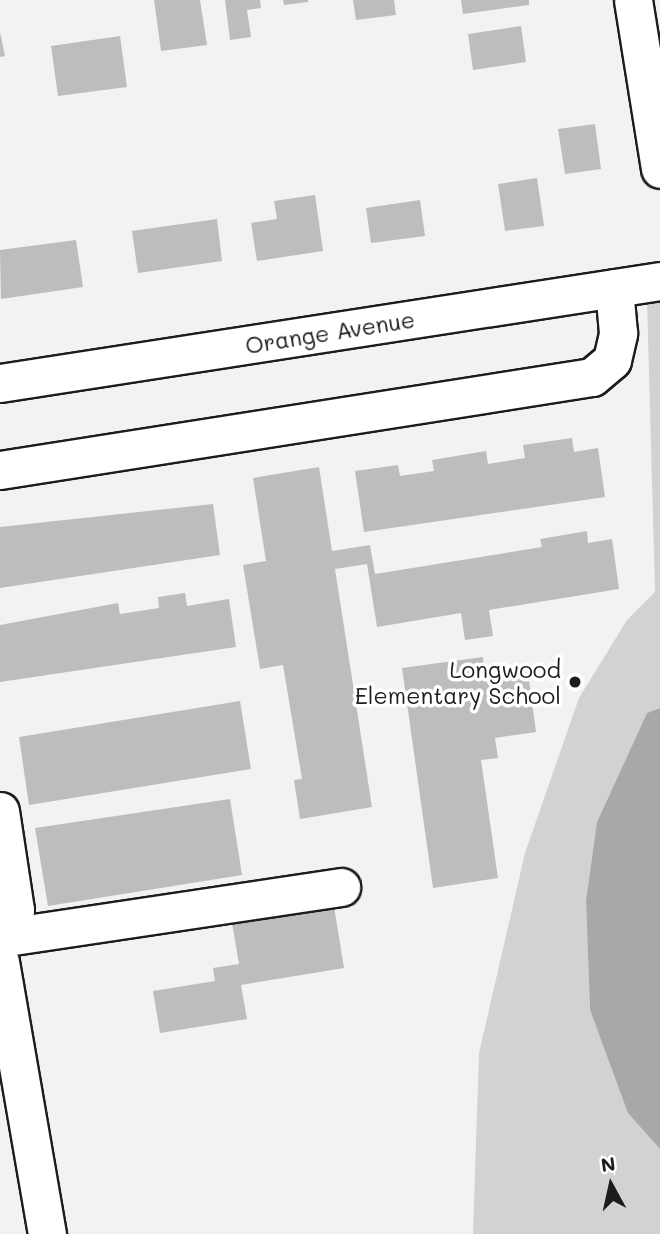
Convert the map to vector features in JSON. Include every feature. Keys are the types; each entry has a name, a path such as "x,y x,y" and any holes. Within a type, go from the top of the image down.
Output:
{"street":[{"path":"633,0 660,169"},
{"name":"Orange Avenue","path":"0,383 660,281"},
{"path":"0,470 592,377 612,360 614,288"},
{"path":"0,811 15,910 0,926"},
{"path":"0,938 341,887"},
{"path":"0,962 47,1234"}],"shaded area":[{"path":"660,297 660,708 647,713 597,822 586,900 590,1010 628,1112 660,1149 660,1234 473,1234 479,1053 525,853 579,698 627,620 655,592 647,299"},
{"path":"660,708 660,1149 628,1113 590,1010 586,900 597,822 647,713"}],"building":[{"path":"154,0 200,0 207,45 161,51"},
{"path":"225,0 260,0 261,8 247,10 251,37 230,40"},
{"path":"283,0 308,0 308,2 284,5"},
{"path":"353,0 394,0 396,15 356,20"},
{"path":"461,0 529,0 529,5 463,14"},
{"path":"521,26 526,62 473,70 468,34"},
{"path":"0,32 5,56 0,57"},
{"path":"120,36 127,87 58,96 51,46"},
{"path":"595,124 601,169 565,174 558,129"},
{"path":"537,178 544,226 505,231 498,184"},
{"path":"315,195 323,251 257,261 251,223 277,219 274,201"},
{"path":"420,200 425,236 371,243 366,208"},
{"path":"217,219 222,261 138,273 132,231"},
{"path":"76,240 83,287 1,299 0,250"},
{"path":"572,438 574,452 598,448 605,497 364,532 355,471 398,465 400,476 434,471 432,460 486,451 488,464 525,458 523,445"},
{"path":"319,467 332,551 370,545 375,574 542,547 540,539 587,531 588,543 612,539 619,589 489,610 493,636 465,640 461,613 377,627 367,564 335,569 372,807 300,819 294,780 302,779 283,665 260,669 243,565 266,561 253,478"},
{"path":"213,504 220,555 0,588 0,527"},
{"path":"185,593 187,606 229,599 236,647 0,682 0,625 118,603 120,614 159,608 158,597"},
{"path":"483,657 485,678 528,672 536,732 495,738 498,758 481,760 498,878 433,888 402,668"},
{"path":"240,701 251,769 29,805 19,737"},
{"path":"230,799 242,875 48,906 35,828"},
{"path":"333,900 344,968 241,985 247,1019 160,1033 153,991 215,981 213,968 239,964 231,917"}],"place":[{"name":"Longwood Elementary School","path":"575,682"}]}
